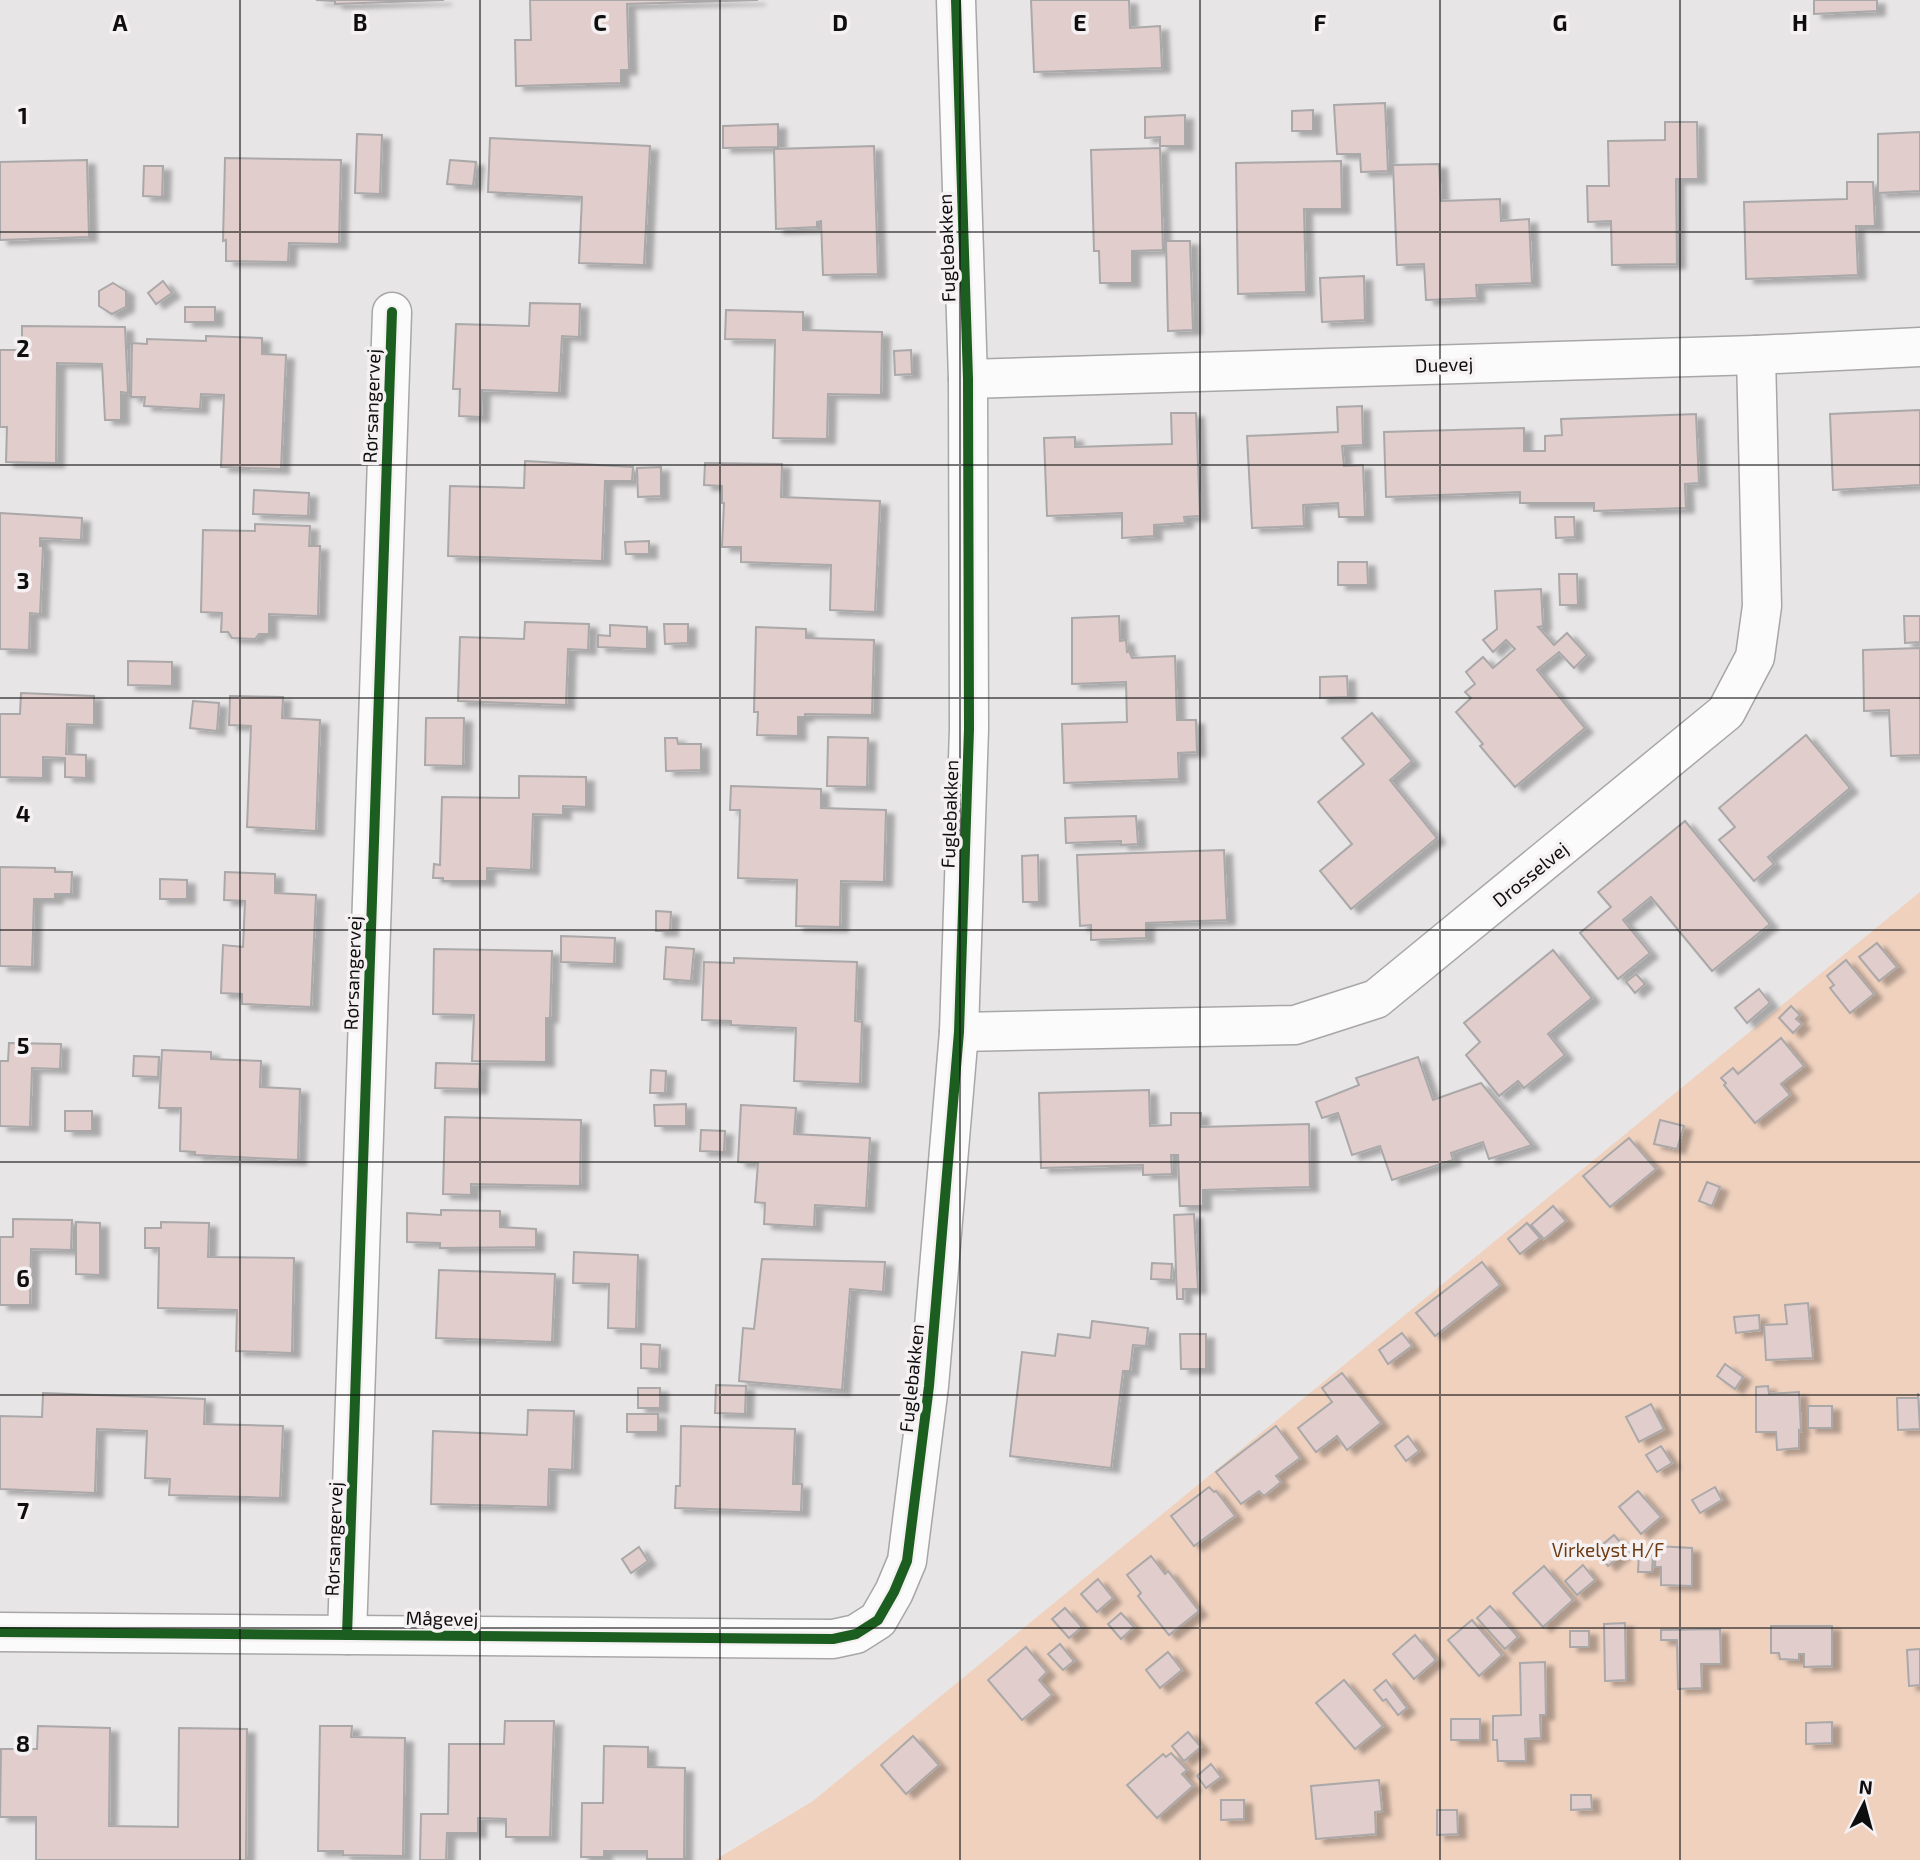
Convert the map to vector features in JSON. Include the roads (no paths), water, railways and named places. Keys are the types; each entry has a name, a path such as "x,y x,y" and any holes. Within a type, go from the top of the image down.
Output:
{"street":[{"name":"Fuglebakken","path":"878,1620 907,1561 929,1386 959,1032 969,729 968,379 956,0"},
{"name":"Rørsangervej","path":"348,1635 392,312"},
{"name":"Duevej","path":"968,379 1756,355 1920,347"},
{"name":"Drosselvej","path":"959,1032 1295,1025 1376,999 1726,712 1755,657 1762,606 1756,355"},
{"name":"Mågevej","path":"0,1632 833,1639 856,1634 878,1620"}],"park label":[{"name":"Virkelyst H/F","path":"1608,1549"}]}
